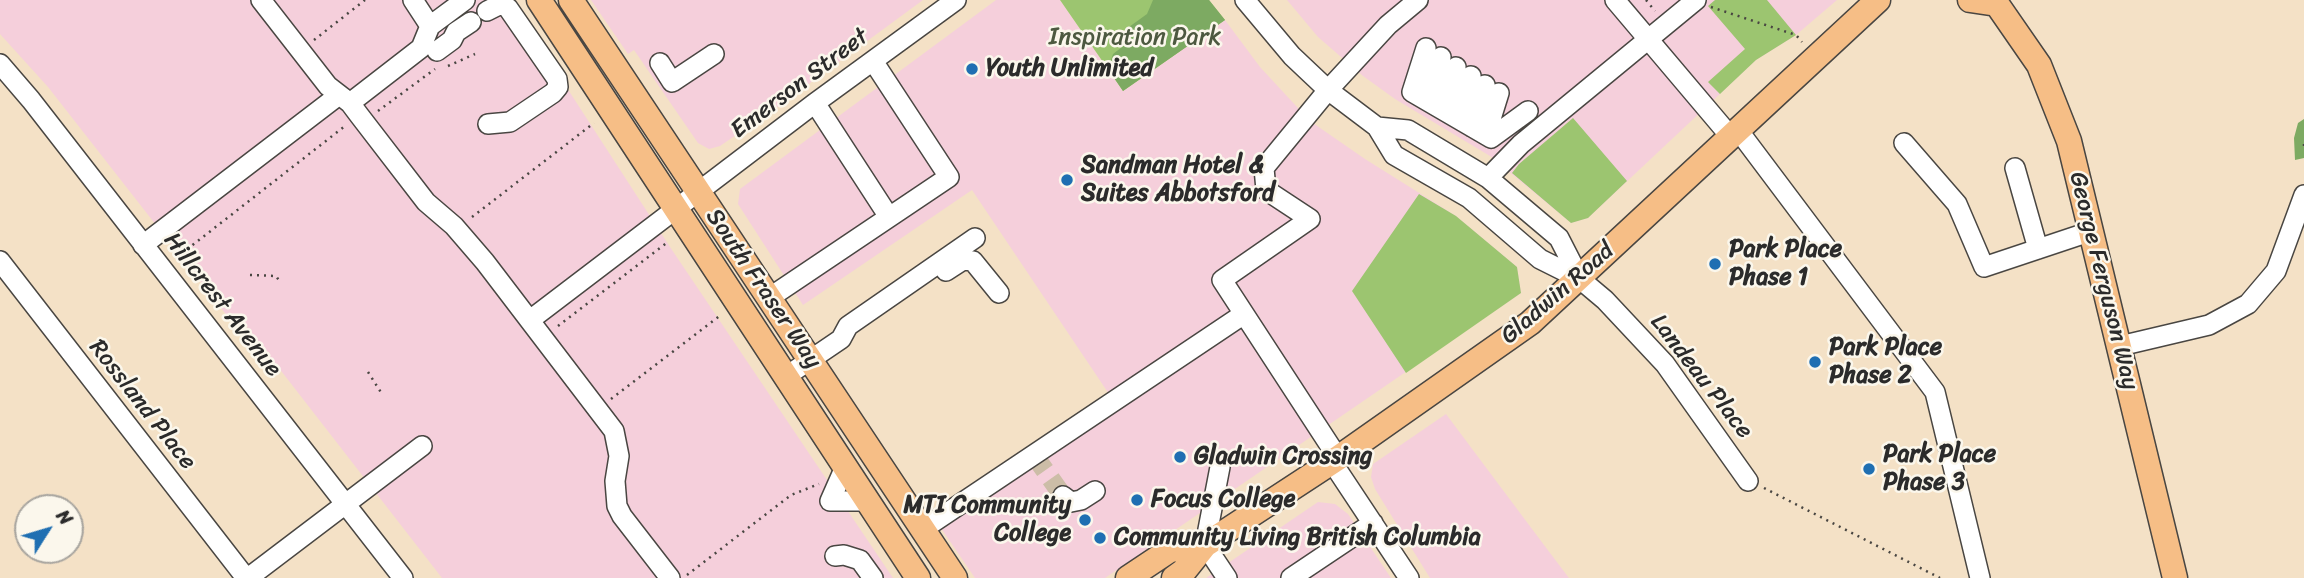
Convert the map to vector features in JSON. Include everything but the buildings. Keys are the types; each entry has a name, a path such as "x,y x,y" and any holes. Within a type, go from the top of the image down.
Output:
{"main road":[{"name":"South Fraser Way","path":"539,0 918,578"},
{"name":"South Fraser Way","path":"571,0 955,577"},
{"name":"Gladwin Road","path":"1174,578 1185,570 1205,545 1335,460 1530,323 1878,0"},
{"path":"1970,0 1995,2"},
{"name":"George Ferguson Way","path":"1995,2 2039,65 2069,141 2175,578"},
{"name":"Gladwin Road","path":"1128,578 1170,550 1205,545"}],"street":[{"path":"261,0 328,86 353,109 426,202 454,226 614,431 619,456 615,497 617,506 670,578"},
{"path":"413,0 429,26"},
{"path":"144,244 353,109 421,48 429,26 465,0"},
{"name":"Emerson Street","path":"530,320 815,103 956,0"},
{"path":"1245,0 1292,56 1328,90 1377,127 1394,155 1469,198 1540,259 1580,279"},
{"path":"1409,578 1223,280 1310,219 1266,190 1265,168 1328,90 1388,25 1418,0"},
{"path":"1615,0 1734,133 1935,392 1980,578"},
{"path":"1488,178 1521,144 1695,1"},
{"path":"437,51 452,40 456,32 479,17 501,4 508,8 557,79 558,87 510,122 488,124"},
{"path":"660,63 672,82 714,54"},
{"path":"769,298 948,177 873,61"},
{"name":"Hillcrest Avenue","path":"0,64 163,268 402,578"},
{"path":"1463,71 1412,92 1491,138 1528,111"},
{"path":"1457,118 1463,71"},
{"path":"1457,118 1463,71"},
{"path":"815,103 889,217"},
{"path":"1377,127 1408,130 1488,178 1559,238 1580,279"},
{"path":"1904,144 1957,204 1984,267 2092,231"},
{"path":"2015,168 2038,249"},
{"path":"2120,346 2208,325 2248,304 2276,271 2304,195"},
{"path":"841,339 848,326 975,238"},
{"path":"785,377 841,339 862,329 963,260 968,259 978,264 999,292"},
{"name":"Rossland Place","path":"0,261 247,578"},
{"name":"Landeau Place","path":"1580,279 1605,300 1665,364 1748,481"},
{"path":"923,529 1244,314"},
{"path":"247,578 422,446"},
{"path":"1220,467 1205,545 1227,578"},
{"path":"1063,496 1071,502 1081,500 1095,491"},
{"path":"1291,578 1373,523"},
{"path":"835,556 844,555 860,560 873,578"}],"path":[{"path":"300,51 365,0"},
{"path":"1695,1 1796,35"},
{"path":"163,268 353,109 432,70 458,63 475,54"},
{"path":"454,226 464,223 612,113"},
{"path":"2304,145 2304,151"},
{"path":"543,338 669,241"},
{"path":"250,275 276,276 280,282"},
{"path":"598,409 737,303"},
{"path":"368,372 382,394"},
{"path":"684,578 791,495 821,484 845,467"},
{"path":"1748,481 1940,578"}],"shaded area":[{"path":"0,0 510,0 670,247 893,578 442,578 247,327 228,317 48,87 0,34"},
{"path":"591,0 923,0 776,108 720,146 709,149 698,143 634,50 628,54"},
{"path":"996,0 1060,0 1123,91 1225,20 1260,67 1310,121 1456,216 1517,267 1521,293 1105,578 975,578 930,512 1109,394 972,190 803,305 738,204 740,189"},
{"path":"1287,0 1837,0 1796,35 1756,60 1588,218 1571,223 1490,156 1395,99 1363,76 1318,37"},
{"path":"1446,414 1569,578 1430,578 1375,489 1371,477 1373,464"},
{"path":"1318,502 1335,504 1348,514 1391,578 1206,578"}],"green space":[{"name":"Inspiration Park","path":"1060,0 1209,0 1225,20 1123,91"},
{"name":"Inspiration Park","path":"1153,0 1209,0 1225,20 1123,91 1108,69 1113,54 1126,44 1129,27 1147,14"},
{"path":"1715,0 1767,0 1796,35 1756,60 1720,94 1708,82 1745,49 1708,6"},
{"path":"1573,118 1627,181 1588,218 1571,223 1512,173"},
{"path":"2304,119 2304,158 2295,160 2294,138 2298,123"},
{"path":"1419,194 1456,216 1517,267 1521,293 1406,373 1352,291"}],"tunnel":[{"path":"1034,455 1063,496"}],"place":[{"name":"Youth Unlimited","path":"972,69"},
{"name":"Sandman Hotel & Suites Abbotsford","path":"1067,180"},
{"name":"Park Place Phase 1","path":"1715,264"},
{"name":"Park Place Phase 2","path":"1815,362"},
{"name":"Gladwin Crossing","path":"1180,457"},
{"name":"Park Place Phase 3","path":"1869,469"},
{"name":"Focus College","path":"1137,500"},
{"name":"MTI Community College","path":"1085,520"},
{"name":"Community Living British Columbia","path":"1100,538"}]}
